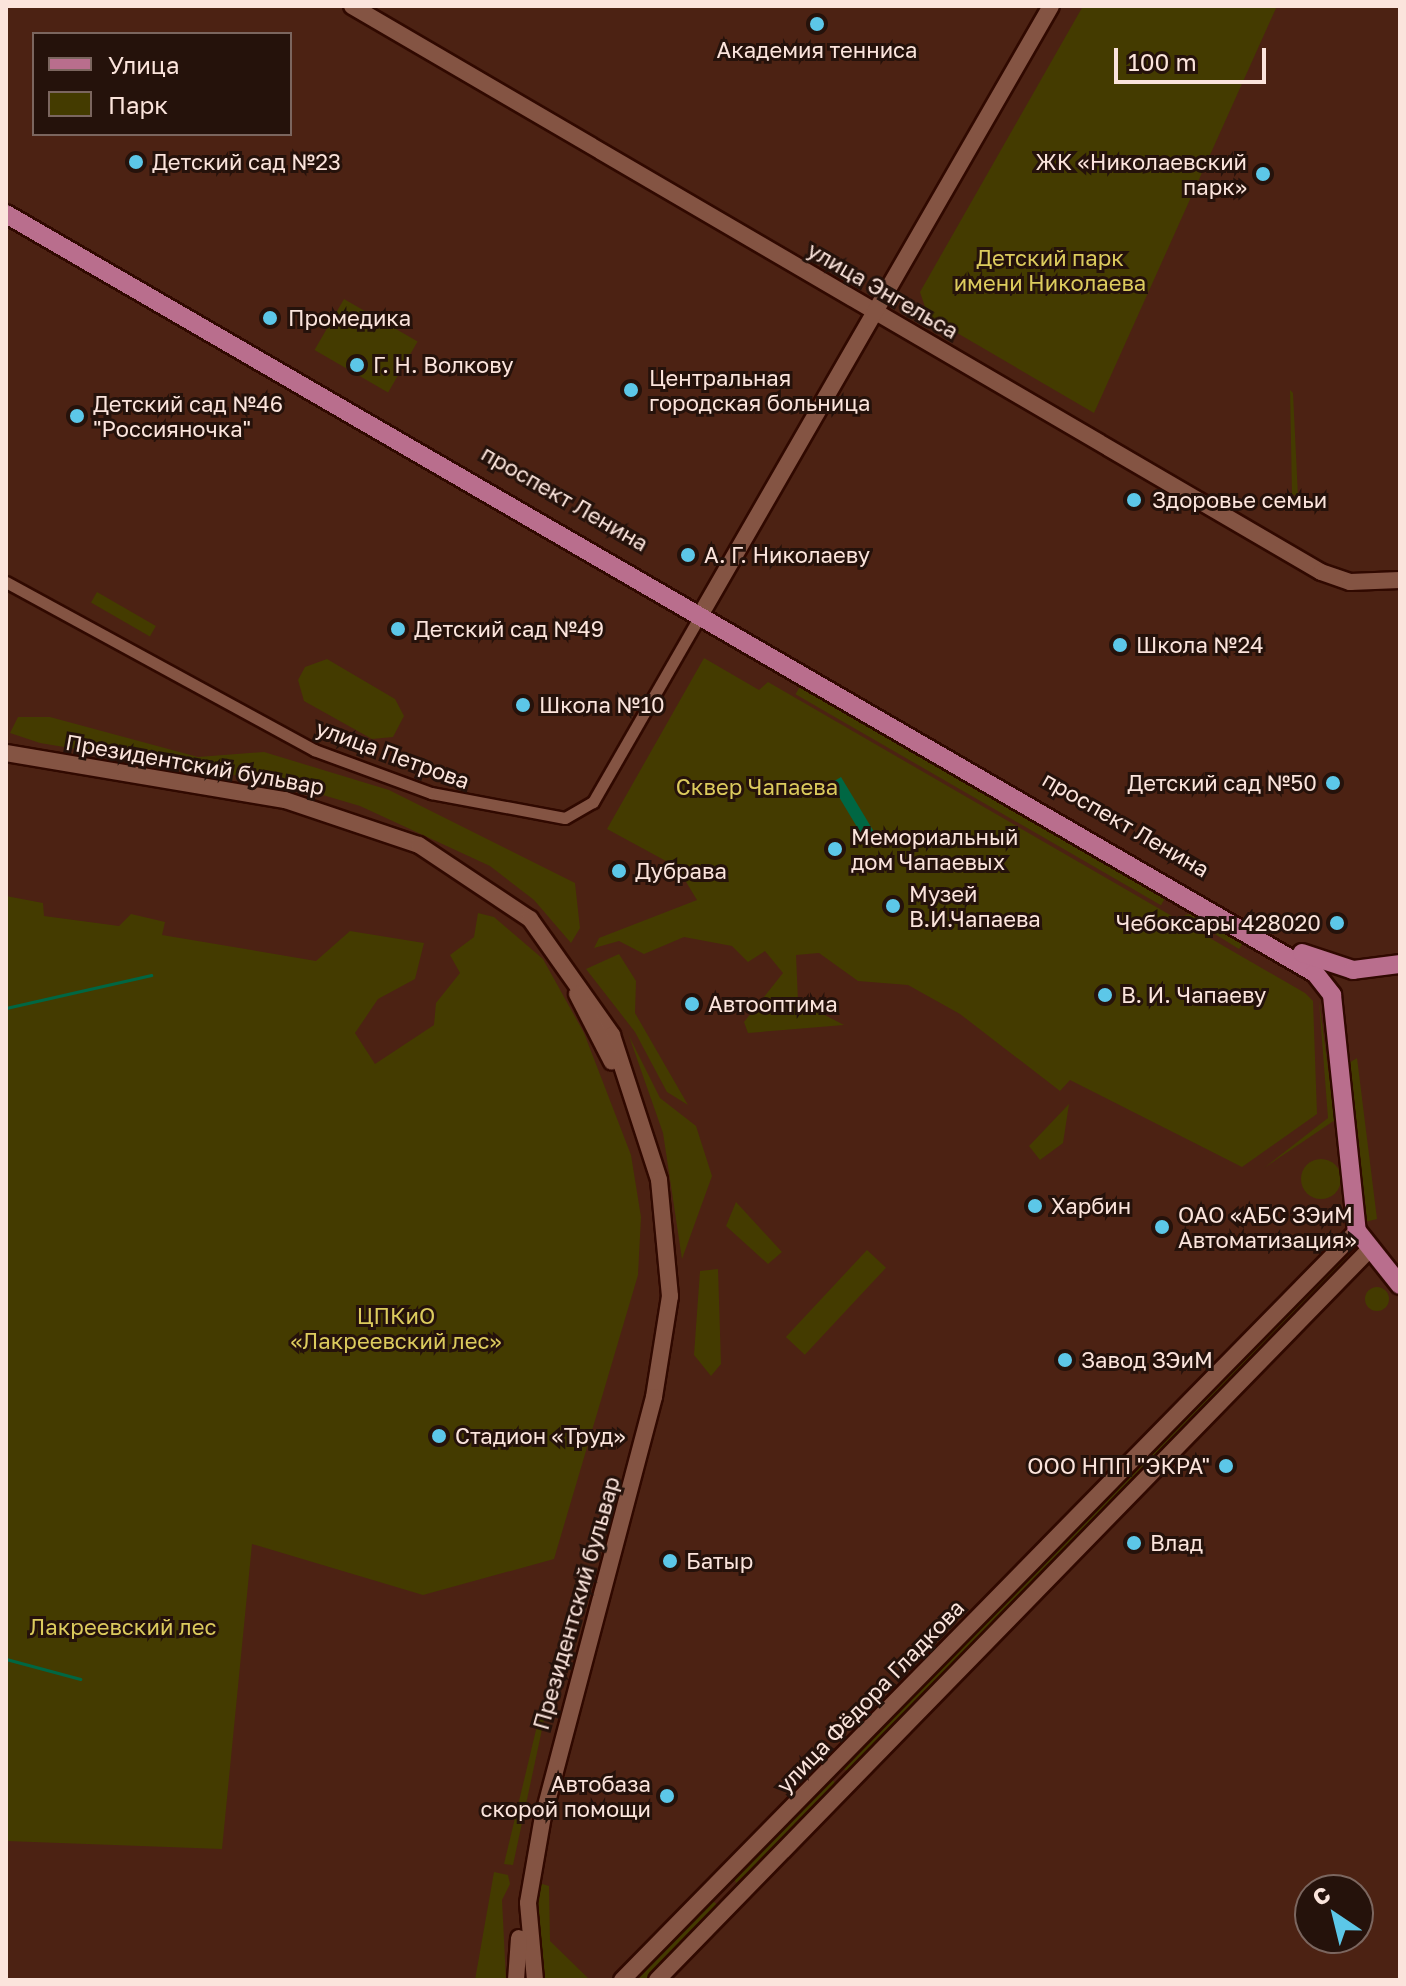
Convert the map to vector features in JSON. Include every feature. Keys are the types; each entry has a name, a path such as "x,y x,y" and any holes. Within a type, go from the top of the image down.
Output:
{"main road":[{"name":"улица Энгельса","path":"352,6 1321,572 1350,582 1400,580"},
{"path":"702,611 1051,6"},
{"name":"проспект Ленина","path":"6,203 1297,961 1332,995"},
{"name":"проспект Ленина","path":"6,214 1309,957 1353,970 1400,964"},
{"name":"Президентский бульвар","path":"6,753 285,800 379,827 497,891 573,971 612,1035 648,1135 670,1260 665,1344 543,1816 528,1903 535,1980"},
{"name":"Президентский бульвар","path":"6,763 274,807 354,829 469,885 525,927 556,965 594,1026 625,1095 659,1251 652,1359 609,1555 534,1811 516,1980"},
{"path":"1353,970 1332,995 1357,1231 1367,1252 1400,1285"},
{"name":"улица Фёдора Гладкова","path":"622,1980 1357,1231"},
{"name":"улица Фёдора Гладкова","path":"657,1980 1367,1252"},
{"path":"1149,1442 1166,1458"},
{"path":"830,1767 848,1783"},
{"path":"715,1885 733,1902"}],"street":[{"name":"улица Петрова","path":"6,582 314,750 487,807 565,818 585,811 702,611"}],"green space":[{"name":"Детский парк имени Николаева","path":"1083,6 1277,6 1094,413 928,316 920,292"},
{"path":"344,299 418,342 388,393 314,350"},
{"path":"1290,390 1293,393 1298,497 1292,494"},
{"path":"97,592 156,626 150,636 91,602"},
{"name":"Сквер Чапаева","path":"704,658 759,690 768,682 1305,993 1313,1001 1317,1114 1242,1167 1070,1080 1060,1091 960,1014 908,985 858,981 819,953 796,955 798,1001 844,1025 748,1033 744,1022 783,973 765,951 748,962 732,946 684,937 644,954 619,941 594,948 599,938 697,900 677,867 607,829"},
{"path":"327,659 395,699 404,716 393,737 372,739 304,701 298,680 305,667"},
{"path":"802,683 1167,894 1161,905 796,694"},
{"path":"18,717 50,717 198,757 264,752 389,790 575,883 580,928 571,943 534,900 490,866 360,806 282,783 40,743 10,733"},
{"path":"6,896 43,903 44,916 119,926 131,914 165,922 162,935 316,961 350,931 424,943 415,979 378,999 355,1033 375,1064 434,1025 436,1003 460,973 450,955 474,937 478,913 494,917 543,959 584,1033 631,1155 641,1217 638,1275 554,1559 423,1595 252,1544 222,1849 6,1841"},
{"path":"1204,912 1236,930 1244,942 1239,949 1184,915"},
{"path":"619,954 636,981 635,1013 688,1105 667,1092 635,1032 586,969"},
{"path":"1319,1001 1335,1120 1264,1168 1328,1118"},
{"path":"629,1036 660,1098 696,1126 712,1176 682,1259 663,1133"},
{"path":"1357,1058 1377,1219 1365,1222 1349,1063"},
{"path":"1069,1104 1063,1143 1040,1160 1029,1146"},
{"path":"1321,1159 1335,1165 1341,1179 1335,1193 1321,1199 1307,1193 1301,1179 1307,1165"},
{"path":"736,1202 782,1252 768,1264 726,1226"},
{"path":"867,1250 886,1268 805,1355 786,1337"},
{"path":"1347,1250 1354,1259 849,1773 844,1769"},
{"path":"718,1269 721,1364 711,1376 694,1355 700,1271"},
{"path":"1377,1287 1385,1291 1389,1299 1385,1307 1377,1311 1369,1307 1365,1299 1369,1291"},
{"path":"547,1706 513,1865 504,1864 541,1709"},
{"path":"829,1777 839,1786 736,1883 733,1876"},
{"path":"494,1872 508,1875 510,1884 502,1900 506,1980 475,1980"},
{"path":"536,1882 549,1886 550,1941 590,1980 541,1980 532,1955"},
{"path":"711,1900 721,1907 652,1980 633,1980"}],"shaded area":[{"path":"841,777 878,838 867,844 831,783"}],"waterway":[{"path":"6,1008 151,975"},
{"path":"6,1659 80,1679"}],"place":[{"name":"Академия тенниса","path":"817,24"},
{"name":"Детский сад №23","path":"136,162"},
{"name":"ЖК «Николаевский парк»","path":"1263,174"},
{"name":"Промедика","path":"270,318"},
{"name":"Г. Н. Волкову","path":"357,365"},
{"name":"Центральная городская больница","path":"631,390"},
{"name":"Детский сад №46 \"Россияночка\"","path":"77,416"},
{"name":"Здоровье семьи","path":"1134,500"},
{"name":"А. Г. Николаеву","path":"688,555"},
{"name":"Детский сад №49","path":"398,629"},
{"name":"Школа №24","path":"1120,645"},
{"name":"Школа №10","path":"523,705"},
{"name":"Детский сад №50","path":"1333,783"},
{"name":"Мемориальный дом Чапаевых","path":"835,849"},
{"name":"Дубрава","path":"619,871"},
{"name":"Музей В.И.Чапаева","path":"893,906"},
{"name":"Чебоксары 428020","path":"1337,923"},
{"name":"В. И. Чапаеву","path":"1105,995"},
{"name":"Автооптима","path":"692,1004"},
{"name":"Харбин","path":"1035,1206"},
{"name":"ОАО «АБС ЗЭиМ Автоматизация»","path":"1162,1227"},
{"name":"Завод ЗЭиМ","path":"1065,1360"},
{"name":"Стадион «Труд»","path":"439,1436"},
{"name":"ООО НПП \"ЭКРА\"","path":"1226,1466"},
{"name":"Влад","path":"1134,1543"},
{"name":"Батыр","path":"670,1561"},
{"name":"Автобаза скорой помощи","path":"667,1796"}],"park label":[{"name":"ЦПКиО «Лакреевский лес»","path":"396,1328"},
{"name":"Лакреевский лес","path":"123,1627"}]}
